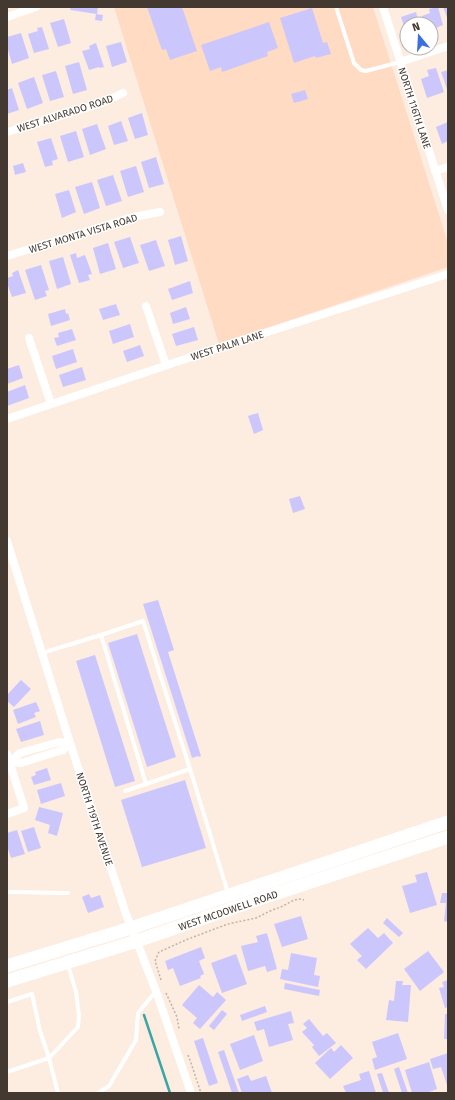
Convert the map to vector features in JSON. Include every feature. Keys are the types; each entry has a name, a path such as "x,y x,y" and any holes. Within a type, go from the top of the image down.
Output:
{"main road":[{"name":"WEST MCDOWELL ROAD","path":"7,966 131,928 448,822"},
{"name":"WEST MCDOWELL ROAD","path":"7,981 137,941 448,836"}],"street":[{"path":"7,17 36,7"},
{"name":"NORTH 116TH LANE","path":"382,7 448,210"},
{"path":"400,62 448,46"},
{"name":"WEST ALVARADO ROAD","path":"7,132 102,103 123,94"},
{"path":"435,171 448,167"},
{"name":"WEST MONTA VISTA ROAD","path":"7,256 133,217 160,212"},
{"name":"WEST PALM LANE","path":"7,419 166,365 448,274"},
{"path":"146,306 166,365"},
{"path":"29,338 51,404"},
{"name":"NORTH 119TH AVENUE","path":"7,541 70,743 131,928 156,992 192,1093"},
{"path":"7,814 24,808 8,758 59,742 70,743"}],"lane":[{"path":"336,7 354,63 361,70 366,71 400,62"},
{"path":"42,653 143,621 229,895"},
{"path":"101,635 146,784"},
{"path":"125,791 190,769"},
{"path":"7,892 68,893"},
{"path":"7,1072 49,1058 78,1027 79,1016 76,992 68,962"},
{"path":"98,1093 109,1086 136,1040 138,1013 156,992"},
{"path":"7,1002 32,994 40,1031 58,1093"}],"path":[{"path":"162,982 155,961 159,952 228,924 256,918 294,900 304,900"},
{"path":"164,989 177,1018 179,1033"},
{"path":"187,1053 201,1093"}],"shaded area":[{"path":"114,7 373,7 448,243 448,267 219,344"}],"building":[{"path":"71,7 98,7 97,14 70,10"},
{"path":"147,7 182,7 197,51 170,60 166,49 162,50"},
{"path":"438,7 443,25 439,27 439,16 422,16 430,13 429,9"},
{"path":"443,7 448,7 448,20"},
{"path":"312,8 323,43 327,42 331,54 316,58 315,56 294,63 280,18"},
{"path":"416,12 417,16 404,16"},
{"path":"96,14 103,15 102,21 95,20"},
{"path":"64,19 71,43 58,47 50,23"},
{"path":"269,22 278,48 267,52 268,56 222,72 221,67 210,71 201,45"},
{"path":"42,27 49,49 34,53 28,34 38,31 37,28"},
{"path":"21,33 29,58 12,64 7,46 7,37"},
{"path":"121,42 127,62 112,67 106,46"},
{"path":"96,43 104,67 89,70 82,51 90,49 89,46"},
{"path":"79,62 87,90 73,94 65,66"},
{"path":"436,68 444,92 427,98 421,79 429,76 427,70"},
{"path":"448,70 448,92 441,72"},
{"path":"56,71 64,97 50,101 42,75"},
{"path":"34,77 43,103 27,109 18,83"},
{"path":"12,88 19,110 7,114 7,90"},
{"path":"305,90 308,99 294,103 291,94"},
{"path":"142,113 148,135 135,139 128,118"},
{"path":"121,121 128,141 114,145 108,126"},
{"path":"448,122 448,141 442,144 436,127"},
{"path":"97,124 106,149 90,155 82,129"},
{"path":"76,131 84,157 68,162 60,136"},
{"path":"51,138 58,159 52,161 53,165 45,167 37,142"},
{"path":"156,157 164,184 149,188 141,162"},
{"path":"23,163 26,172 15,175 13,166"},
{"path":"136,166 144,192 128,197 120,171"},
{"path":"113,175 122,201 106,206 97,180"},
{"path":"92,182 100,208 84,214 75,187"},
{"path":"69,190 76,212 62,218 55,194"},
{"path":"181,236 188,261 175,265 168,240"},
{"path":"130,237 139,263 123,268 114,242"},
{"path":"156,240 165,266 149,271 140,245"},
{"path":"108,243 116,269 100,274 93,248"},
{"path":"76,253 77,258 85,255 92,274 88,275 90,280 79,283 70,255"},
{"path":"63,257 71,284 57,289 49,261"},
{"path":"41,265 49,290 45,291 47,296 35,300 25,270"},
{"path":"18,270 26,293 12,297 7,283 7,278 13,276 12,273"},
{"path":"190,281 193,293 172,300 168,289"},
{"path":"116,304 120,315 103,320 99,309"},
{"path":"186,307 190,319 173,324 170,313"},
{"path":"65,309 70,320 51,326 48,314"},
{"path":"130,324 134,337 113,344 109,331"},
{"path":"194,327 198,340 176,346 172,334"},
{"path":"72,329 76,340 57,346 54,338 59,337 58,333"},
{"path":"140,345 144,356 127,362 123,351"},
{"path":"73,349 77,362 56,369 52,356"},
{"path":"19,365 23,378 7,384 7,369"},
{"path":"82,367 86,380 63,387 59,375"},
{"path":"25,385 29,398 7,406 7,392"},
{"path":"258,413 263,430 254,434 248,416"},
{"path":"300,496 305,509 293,513 289,499"},
{"path":"158,600 174,650 168,652 201,756 198,757 192,758 143,604"},
{"path":"137,634 176,757 147,767 108,643"},
{"path":"95,655 135,781 115,787 76,661"},
{"path":"21,680 31,689 14,707 7,701 7,695"},
{"path":"36,702 40,711 34,713 36,717 18,724 13,710"},
{"path":"40,721 44,735 21,742 16,729"},
{"path":"47,768 51,780 34,785 31,777 36,775 35,772"},
{"path":"185,780 206,848 142,867 121,800"},
{"path":"61,783 65,796 41,804 37,790"},
{"path":"39,807 63,813 57,836 48,833 50,825 35,820"},
{"path":"34,827 41,848 28,852 21,831"},
{"path":"17,830 25,854 11,858 7,846 7,833"},
{"path":"427,872 437,905 410,913 402,886 417,882 415,875"},
{"path":"442,893 448,893 448,922 444,921 446,903 440,903"},
{"path":"89,894 91,898 100,895 104,907 88,913 82,897"},
{"path":"301,916 308,939 282,947 274,924"},
{"path":"387,918 403,933 399,937 383,923"},
{"path":"368,928 378,938 384,933 393,943 366,969 357,960 362,956 350,944"},
{"path":"267,933 277,969 267,972 265,966 248,971 241,946 258,942 256,936"},
{"path":"201,947 205,958 199,961 204,974 200,976 201,978 180,986 173,968 168,970 165,961"},
{"path":"428,951 444,972 420,991 404,969"},
{"path":"291,953 317,958 314,975 320,976 318,987 280,979 282,969 288,970"},
{"path":"236,954 247,984 222,993 211,963"},
{"path":"448,980 448,1007 445,1008 439,988 444,987 442,982"},
{"path":"396,981 403,981 402,985 411,985 408,1022 386,1020 389,1000 394,1001"},
{"path":"285,983 320,990 319,996 284,989"},
{"path":"199,985 213,997 217,992 226,1000 200,1029 193,1023 197,1018 182,1005"},
{"path":"265,1006 267,1012 242,1021 240,1015"},
{"path":"222,1010 227,1014 214,1030 209,1026"},
{"path":"291,1011 294,1023 288,1024 293,1040 269,1047 264,1029 257,1031 254,1022"},
{"path":"445,1014 448,1014 448,1039 444,1039"},
{"path":"309,1019 323,1036 327,1033 336,1043 319,1056 312,1047 314,1045 302,1032 307,1028 303,1024"},
{"path":"398,1033 407,1059 375,1070 372,1059 377,1057 372,1042"},
{"path":"254,1035 263,1061 240,1070 230,1044"},
{"path":"203,1038 218,1083 209,1086 194,1041"},
{"path":"341,1045 353,1058 330,1079 315,1063 331,1048 334,1052"},
{"path":"224,1050 239,1093 232,1093 218,1052"},
{"path":"448,1053 447,1085 441,1067 433,1069 430,1059"},
{"path":"429,1062 437,1089 426,1093 412,1093 405,1070"},
{"path":"399,1067 408,1093 402,1093 394,1069"},
{"path":"369,1071 376,1093 346,1093 343,1086 361,1080 359,1074"},
{"path":"382,1073 389,1093 383,1093 377,1074"},
{"path":"248,1075 251,1081 266,1076 272,1093 242,1093 237,1079"}],"waterway":[{"path":"144,1015 170,1093"}]}
